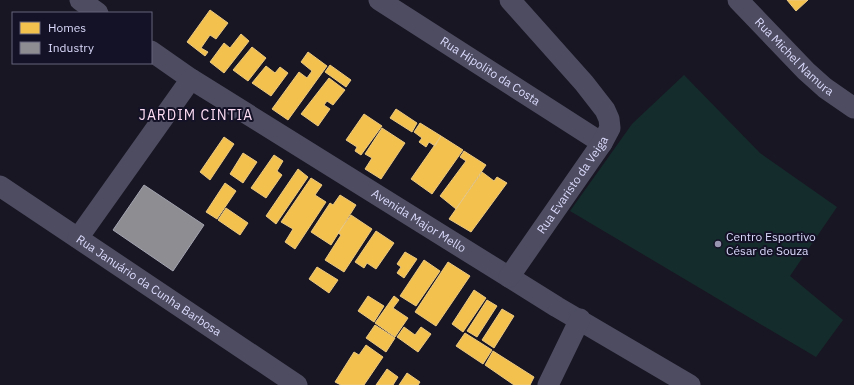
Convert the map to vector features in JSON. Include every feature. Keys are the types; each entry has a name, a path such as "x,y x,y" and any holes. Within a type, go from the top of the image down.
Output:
{"street":[{"path":"80,0 97,12"},
{"name":"Rua Hipolito da Costa","path":"378,0 602,143"},
{"name":"Rua Evaristo da Veiga","path":"509,277 602,143 610,128 609,119 605,110 584,82 510,0"},
{"name":"Rua Michel Namura","path":"738,0 806,71 825,88 854,108"},
{"name":"Avenida Major Mello","path":"152,52 190,79 557,307 580,319 690,385"},
{"path":"78,238 190,79"},
{"name":"Rua Januário da Cunha Barbosa","path":"0,186 297,385"},
{"path":"548,385 580,319"}],"green space":[{"name":"Centro Esportivo César de Souza","path":"684,75 760,153 837,207 790,276 843,320 816,357 570,211 632,124"}],"building: Homes":[{"path":"787,0 808,0 796,11"},
{"path":"210,10 228,23 216,39 210,35 201,48 208,52 205,56 187,42"},
{"path":"241,34 249,41 224,73 210,62 224,43 230,48"},
{"path":"252,47 266,58 248,81 233,70"},
{"path":"308,52 327,66 288,120 272,109 299,72 307,78 312,71 301,62"},
{"path":"330,65 351,80 346,87 325,72"},
{"path":"266,66 275,73 280,67 288,73 271,96 252,83"},
{"path":"329,78 345,90 333,105 327,101 324,105 330,109 318,126 301,114"},
{"path":"396,109 417,123 412,132 390,118"},
{"path":"364,114 382,126 361,155 355,151 357,147 346,140"},
{"path":"420,123 441,136 435,146 429,142 426,147 419,142 422,138 414,132"},
{"path":"382,128 405,143 381,179 365,169 372,158 365,154"},
{"path":"441,136 463,150 432,194 411,179"},
{"path":"224,137 234,144 210,180 200,172"},
{"path":"464,151 486,165 456,209 440,196 466,161 460,157"},
{"path":"243,153 257,162 243,183 230,174"},
{"path":"274,155 283,161 277,171 282,175 266,198 251,188"},
{"path":"298,169 308,177 276,224 266,216"},
{"path":"482,172 494,181 497,177 507,183 471,232 449,219"},
{"path":"311,178 322,185 315,195 326,202 295,249 285,242 293,229 281,222"},
{"path":"225,183 236,191 217,219 206,212"},
{"path":"340,195 356,205 331,245 311,232 330,203 333,205"},
{"path":"226,208 248,223 240,235 218,220"},
{"path":"351,215 372,229 344,272 325,260 341,235 338,233"},
{"path":"376,231 394,243 376,269 367,263 364,268 355,262"},
{"path":"405,252 417,259 404,278 397,273 401,267 397,264"},
{"path":"424,260 440,271 416,306 400,296"},
{"path":"448,262 470,276 436,326 415,312"},
{"path":"317,267 338,280 329,293 309,279"},
{"path":"474,290 486,298 463,332 452,324"},
{"path":"368,296 384,306 374,322 358,311"},
{"path":"394,296 399,300 393,308 408,318 395,337 375,323"},
{"path":"487,300 497,306 477,337 467,331"},
{"path":"502,309 514,316 494,348 482,340"},
{"path":"375,325 395,338 386,352 366,338"},
{"path":"404,327 415,335 421,327 431,334 418,352 397,337"},
{"path":"465,333 492,350 483,364 456,346"},
{"path":"366,345 383,357 364,385 341,385 335,382 354,352 359,355"},
{"path":"493,351 534,377 530,385 514,385 485,365"},
{"path":"387,369 398,377 393,385 376,385"},
{"path":"407,373 420,382 418,385 399,385"}],"building: Industry":[{"path":"144,185 204,225 173,271 113,230"}],"place":[{"name":"Centro Esportivo César de Souza","path":"718,244"}],"district":[{"name":"JARDIM CINTIA","path":"196,115"}]}
